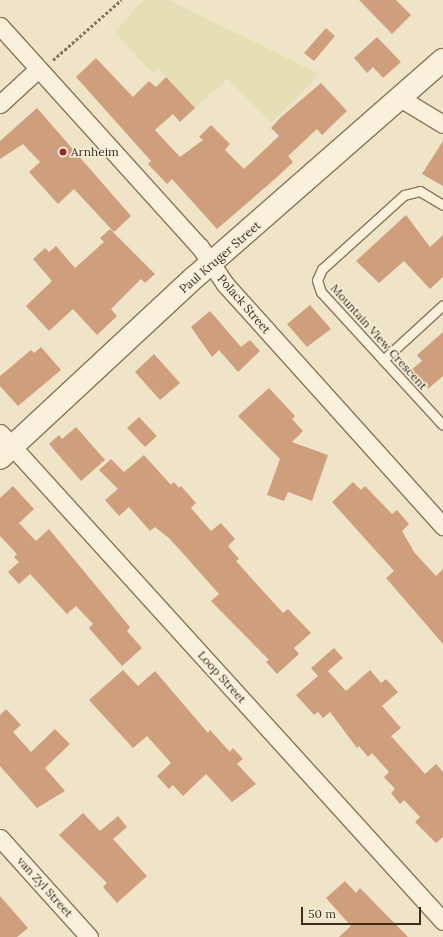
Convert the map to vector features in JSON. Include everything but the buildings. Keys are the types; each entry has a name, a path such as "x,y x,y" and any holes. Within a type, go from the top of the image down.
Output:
{"street":[{"name":"Polack Street","path":"0,26 200,247 211,264 443,526"},
{"name":"Paul Kruger Street","path":"4,446 443,60"},
{"path":"0,104 39,70"},
{"path":"400,98 443,124"},
{"name":"Loop Street","path":"4,446 443,921"},
{"name":"van Zyl Street","path":"0,838 89,937"}],"lane":[{"name":"Mountain View Crescent","path":"443,205 420,191 404,195 319,274 321,292 443,425"},
{"path":"383,360 443,305"}],"path":[{"path":"39,70 121,0"}],"shaded area":[{"path":"144,0 168,0 320,74 271,123 227,79 195,108 158,68 154,74 114,32"}],"place":[{"name":"Arnheim","path":"63,152"}]}
